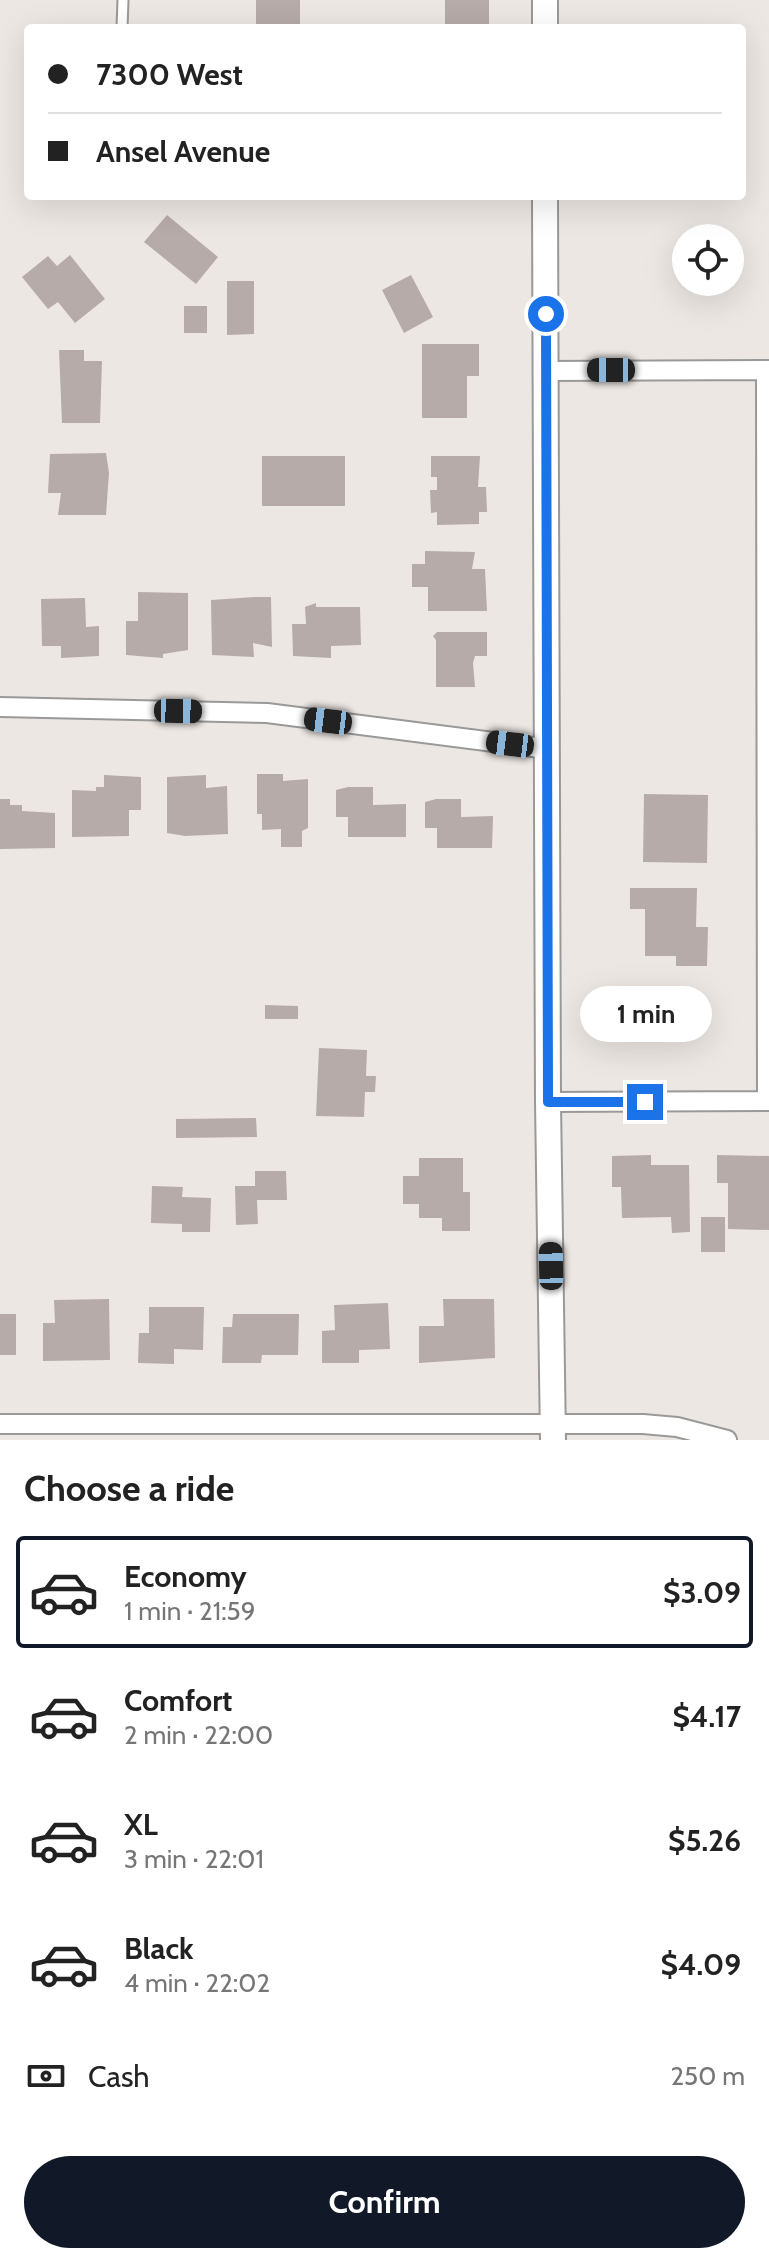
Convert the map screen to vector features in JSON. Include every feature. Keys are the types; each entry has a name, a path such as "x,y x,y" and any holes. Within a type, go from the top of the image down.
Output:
{"street":[{"path":"545,0 545,24"},
{"path":"545,200 548,1102 554,1432"},
{"path":"547,371 767,370 768,1101 548,1102"},
{"path":"0,707 267,713 548,749"},
{"path":"0,1424 554,1432 660,1425 727,1440"}],"lane":[{"path":"122,24 123,0"}],"building":[{"path":"256,0 300,0 300,24 256,24"},
{"path":"445,0 489,0 489,24 445,24"},
{"path":"167,215 218,257 196,284 144,242"},
{"path":"70,255 105,299 75,323 58,302 48,309 22,277 48,256 57,266"},
{"path":"411,275 433,317 404,333 382,290"},
{"path":"227,281 254,281 254,334 227,335"},
{"path":"184,306 207,306 207,333 184,333"},
{"path":"422,344 479,344 479,376 467,376 467,418 422,418"},
{"path":"59,350 84,350 84,361 102,361 100,423 62,423"},
{"path":"106,453 109,473 106,515 58,515 61,493 48,493 50,454"},
{"path":"262,456 345,456 345,506 262,506"},
{"path":"431,456 480,456 478,487 486,487 487,512 479,512 479,524 437,525 437,512 431,513 430,490 437,490 437,477 431,477"},
{"path":"425,551 475,552 472,569 485,569 487,611 428,611 428,587 412,587 412,564 425,564"},
{"path":"138,592 188,593 188,650 163,654 163,658 126,655 126,621 138,621"},
{"path":"271,597 272,647 253,643 254,657 212,655 211,600"},
{"path":"85,598 86,627 99,626 99,656 61,658 61,646 42,646 41,599"},
{"path":"316,603 316,607 360,607 361,645 331,646 331,658 293,656 292,624 306,624 305,607"},
{"path":"437,632 487,632 487,656 475,656 473,663 475,687 436,687 436,640 433,636"},
{"path":"257,774 283,774 283,781 308,779 308,828 302,831 302,847 281,847 281,829 262,830 262,814 257,814"},
{"path":"104,775 141,777 141,810 129,810 129,836 72,837 72,790 96,791 96,787 104,787"},
{"path":"206,775 206,788 227,786 228,834 185,836 167,833 167,777"},
{"path":"373,787 373,805 406,804 406,837 348,837 348,817 336,817 336,790"},
{"path":"644,794 708,795 707,863 643,862"},
{"path":"0,799 10,799 10,805 22,805 22,811 55,813 55,848 0,849"},
{"path":"461,799 461,817 493,816 492,848 437,848 437,828 425,828 425,802"},
{"path":"630,888 697,888 696,927 708,927 707,966 676,966 676,956 645,956 645,909 630,909"},
{"path":"265,1005 298,1006 298,1019 265,1019"},
{"path":"319,1048 367,1050 366,1076 376,1076 375,1092 365,1092 364,1117 316,1116"},
{"path":"256,1118 257,1137 176,1138 176,1119"},
{"path":"651,1155 651,1165 689,1165 690,1232 672,1233 671,1217 622,1218 621,1187 612,1187 612,1156"},
{"path":"717,1155 769,1156 769,1230 728,1229 728,1183 717,1183"},
{"path":"419,1158 463,1158 463,1192 470,1192 470,1231 442,1231 442,1218 419,1218 419,1204 403,1204 403,1176 419,1176"},
{"path":"255,1171 286,1171 287,1200 257,1200 258,1224 236,1225 235,1186 255,1186"},
{"path":"152,1186 183,1187 182,1197 211,1198 210,1232 182,1232 182,1224 151,1223"},
{"path":"701,1217 725,1217 725,1252 701,1252"},
{"path":"109,1299 110,1360 43,1361 43,1323 55,1323 54,1300"},
{"path":"443,1299 494,1299 495,1358 419,1363 419,1326 444,1326"},
{"path":"388,1303 390,1349 359,1350 359,1363 322,1363 322,1331 335,1330 334,1305"},
{"path":"149,1307 204,1307 203,1350 174,1349 174,1364 138,1363 139,1333 149,1333"},
{"path":"0,1314 16,1314 16,1355 0,1355"},
{"path":"233,1314 299,1314 298,1355 262,1355 261,1363 222,1363 223,1327 232,1327"}],"route":[{"path":"546,314 548,1102 645,1102"}]}
